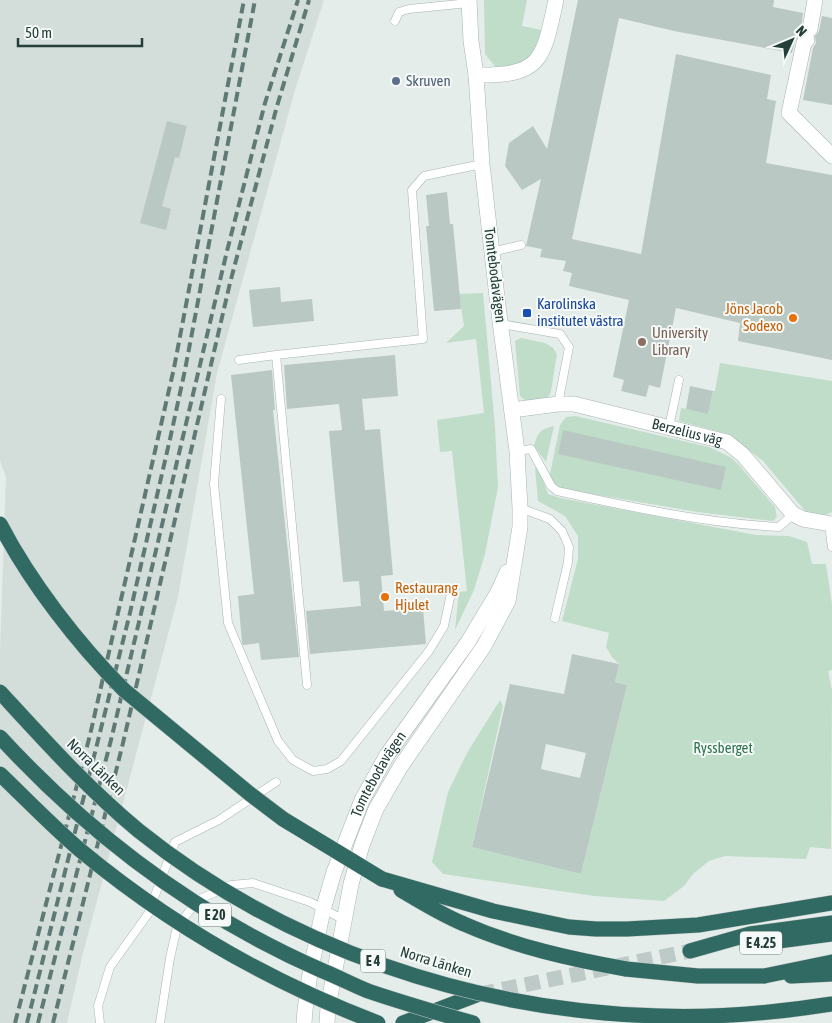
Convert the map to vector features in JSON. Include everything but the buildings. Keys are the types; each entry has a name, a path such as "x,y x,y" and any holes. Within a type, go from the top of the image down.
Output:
{"highway":[{"path":"0,524 57,612 110,677 124,690 242,788 283,819 441,913 490,934 538,951 626,969 698,976 832,974"},
{"name":"Norra Länken","path":"0,692 85,783 139,830 175,858 239,899 280,922 355,955 435,982 488,995 582,1011 659,1016 698,1016 742,1014 832,1004"},
{"name":"E 20","path":"0,736 25,764 93,828 159,879 210,912 254,938 300,961 367,990 426,1010 473,1023"},
{"path":"0,774 78,848 170,917 236,958 289,985 378,1023"},
{"path":"382,879 493,911 569,927 596,929 698,925 832,903"},
{"name":"E 4.25","path":"832,923 750,934 690,950 832,934"},
{"path":"764,976 832,962"},
{"path":"403,1023 479,994"}],"street":[{"path":"476,75 507,74 520,71 534,63 542,52 547,38 556,0"},
{"path":"814,0 789,113 832,156"},
{"name":"Tomtebodavägen","path":"327,1023 328,1007 344,917 362,844 376,809 406,759 484,646 508,601 520,527 516,451 482,164 476,75 470,42 469,2"},
{"name":"Berzelius väg","path":"512,410 558,404 574,404 726,442 748,460 793,514"},
{"path":"793,514 803,520 832,524"},
{"name":"Tomtebodavägen","path":"304,1023 310,973 324,906 334,873 362,800 386,755 468,642 498,592 516,550"}],"lane":[{"path":"395,21 399,12 426,3 469,2"},
{"path":"239,360 276,354 423,339 412,190 424,176 482,164"},
{"path":"492,252 521,245"},
{"path":"501,324 560,334 569,347 558,404"},
{"path":"276,354 308,685"},
{"path":"669,427 678,380"},
{"path":"220,399 214,484 228,623 278,741 293,760 313,771 327,769 341,761 429,651 444,626 450,598"},
{"path":"516,451 531,449 551,486 557,491 695,518 754,526 779,527 793,514"},
{"path":"520,508 550,519 562,531 569,547 568,562 556,618"},
{"path":"832,524 830,533 832,547"},
{"path":"100,1023 98,1006 110,966 148,914 174,842 218,820 276,782"},
{"path":"160,1023 177,927 198,900 230,885 253,883 324,906 344,917"}],"shaded area":[{"path":"0,0 324,0 295,90 217,373 178,597 82,957 67,1023 0,1023 0,652 6,477 0,461"}],"green space":[{"path":"484,0 527,0 522,26 541,30 532,54 523,62 498,70 485,54"},
{"path":"483,293 495,427 498,487 485,554 474,590 455,630 459,592 467,591 452,451 440,452 437,420 484,413 476,339 446,343 464,326 459,294"},
{"path":"521,338 545,343 553,348 557,354 548,399 526,401 520,396 515,341"},
{"path":"720,363 832,381 832,512 825,515 806,512 763,461 728,434 679,421 681,408 708,413 713,391 715,391"},
{"path":"575,416 709,447 730,457 775,507 777,517 773,521 697,512 558,488 551,481 550,474 560,425 566,417"},
{"path":"554,426 546,462 534,446 540,432"},
{"name":"Ryssberget","path":"538,467 548,494 560,498 756,535 789,536 807,542 812,564 826,564 832,604 832,670 828,671 832,690 831,849 810,847 806,859 725,856 709,861 693,874 684,886 664,901 594,896 443,874 432,862 448,792 467,753 500,700 503,706 472,847 581,874 627,685 615,682 619,664 606,647 609,633 562,621 578,559 578,536 565,516 538,501 535,468"}],"tunnel":[{"path":"480,994 690,951"}],"railway":[{"path":"15,1023 90,735 174,368 244,0"},
{"path":"27,1023 129,617 170,439 185,370 255,0"},
{"path":"38,1023 111,740 227,251 265,103 298,0"},
{"path":"53,1023 123,743 230,283 277,106 309,0"}],"place":[{"name":"Skruven","path":"396,81"},
{"name":"Karolinska institutet västra","path":"527,313"},
{"name":"Jöns Jacob Sodexo","path":"793,318"},
{"name":"University Library","path":"642,342"},
{"name":"Restaurang Hjulet","path":"385,597"}]}
